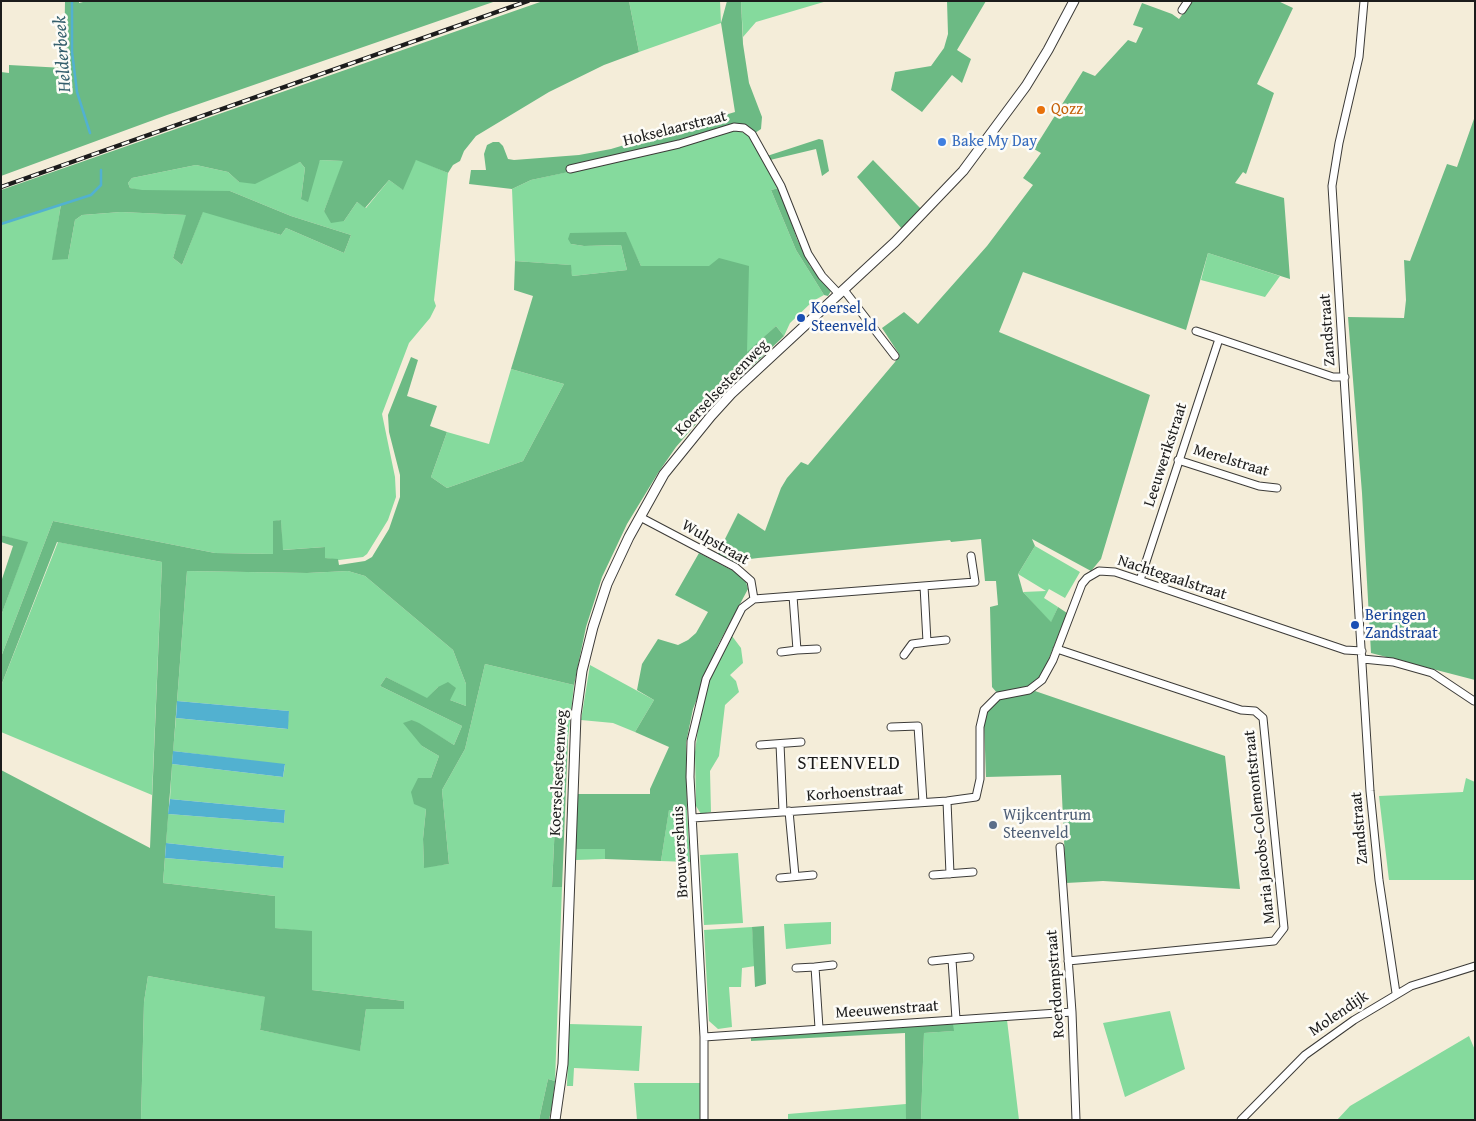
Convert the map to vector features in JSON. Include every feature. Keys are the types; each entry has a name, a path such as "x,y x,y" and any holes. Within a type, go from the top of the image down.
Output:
{"street":[{"name":"Koerselsesteenweg","path":"554,1120 563,1064 573,752 577,706 582,671 607,584 640,517 664,474 711,416 931,207 963,171 1026,86 1074,1"},
{"path":"1182,10 1188,1"},
{"name":"Zandstraat","path":"1364,1 1359,57 1337,150 1332,186 1370,792 1377,860 1396,994"},
{"name":"Hokselaarstraat","path":"570,169 679,144 734,127 744,128 752,134 781,186 808,254 822,276 841,292"},
{"path":"841,292 895,356"},
{"path":"1196,331 1333,376 1345,378"},
{"name":"Leeuwerikstraat","path":"1140,580 1219,339"},
{"name":"Merelstraat","path":"1178,460 1259,486 1277,488"},
{"name":"Wulpstraat","path":"640,517 735,567 752,581 754,599"},
{"path":"754,599 975,582 971,556"},
{"name":"Nachtegaalstraat","path":"976,797 980,779 980,727 984,710 998,696 1035,687 1048,671 1078,592 1087,578 1093,573 1106,571 1140,580 1345,650 1362,651"},
{"path":"924,586 927,642"},
{"path":"793,596 797,650"},
{"name":"Brouwershuis","path":"704,1120 704,1037 691,741 706,679 737,617 745,604 754,599"},
{"path":"904,655 912,644 946,640"},
{"name":"Maria Jacobs-Colemontstraat","path":"1057,648 1241,710 1255,711 1262,717 1284,928 1283,933 1274,941 1068,961"},
{"path":"781,652 817,649"},
{"path":"1362,659 1393,662 1432,673 1474,701"},
{"name":"Korhoenstraat","path":"891,728 918,726 923,802"},
{"path":"760,745 801,742"},
{"name":"Korhoenstraat","path":"780,744 786,811 795,876"},
{"name":"Korhoenstraat","path":"693,818 947,801 976,797"},
{"path":"947,801 950,874"},
{"name":"Roerdompstraat","path":"1060,847 1072,1012 1076,1120"},
{"path":"933,875 973,872"},
{"path":"780,878 813,875"},
{"path":"932,962 970,957"},
{"name":"Meeuwenstraat","path":"952,960 956,1019"},
{"path":"796,968 833,966"},
{"name":"Molendijk","path":"1241,1120 1316,1046 1396,994 1432,978 1475,966"},
{"name":"Meeuwenstraat","path":"815,967 819,1028"},
{"name":"Meeuwenstraat","path":"704,1037 1072,1012"}],"green space":[{"path":"65,1 79,1 79,3 87,1 496,1 167,115 1,176 1,72 9,73 9,65 64,68"},
{"path":"543,1 629,1 639,52 604,65 549,92 476,136 464,151 460,161 453,165 448,173 416,160 403,190 389,180 365,208 357,202 344,221 331,223 324,211 343,161 320,160 308,202 301,199 305,168 300,162 255,184 239,182 228,172 196,165 132,178 128,183 130,188 142,190 230,191 291,216 351,235 344,253 286,228 281,235 203,212 182,265 173,258 186,215 121,212 82,215 75,220 68,259 52,260 61,204 1,225 1,190"},
{"path":"629,1 720,1 721,23 639,52"},
{"path":"727,1 741,1 743,44 749,83 762,117 761,129 755,133 745,124 732,124 578,170 531,180 512,189 469,184 471,170 486,170 484,154 487,145 493,142 499,142 503,146 508,159 514,160 579,155 611,149 735,112 721,23"},
{"path":"741,1 827,1 756,22 743,37"},
{"path":"947,1 986,1 957,50 971,59 962,83 952,75 922,112 891,90 895,72 931,66 944,48 948,34"},
{"path":"1192,1 1278,1 1293,8 1257,84 1274,93 1246,174 1243,172 1235,183 1284,198 1290,279 1208,253 1186,330 1023,272 999,332 1150,395 1101,559 1091,571 1032,539 1035,546 1018,574 1023,592 1051,622 1058,607 1067,613 1042,676 1029,687 998,694 992,687 990,607 998,605 996,581 985,581 981,539 951,542 950,540 758,558 742,560 735,564 717,555 738,513 765,531 781,488 787,478 801,462 808,465 895,362 899,354 882,328 904,312 918,324 987,246 1033,185 1023,178 1041,153 1034,149 1083,71 1095,76 1128,40 1136,43 1143,28 1133,25 1142,3 1172,14 1179,19"},
{"path":"1475,116 1475,680 1371,653 1362,493 1348,317 1404,318 1406,300 1404,260 1410,261 1447,164 1457,167"},
{"path":"734,130 749,136 779,188 771,190 796,250 824,295 813,301 790,323 784,336 776,326 747,353 709,266 641,266 625,232 571,244 584,246 621,245 627,270 572,276 570,265 515,261 512,189 531,180 613,162"},
{"path":"819,139 823,140 829,171 822,176 816,149 770,160 767,156"},
{"path":"416,159 448,173 434,300 436,306 430,318 409,343 382,414 395,477 396,497 388,520 367,554 363,557 339,560 325,558 325,547 282,550 281,520 273,522 273,554 215,553 53,521 1,657 1,616 27,543 1,535 1,225 61,203 53,259 68,259 75,220 82,215 121,212 187,215 173,258 182,265 203,211 281,235 286,228 344,253 351,235 291,216 230,191 142,191 130,188 128,183 132,178 196,165 228,172 239,182 300,162 305,168 301,199 320,160 344,161 324,211 344,221 357,202 366,208 389,180 402,189"},
{"path":"873,160 922,210 902,229 857,177"},
{"path":"779,188 797,239 810,266 831,291 828,296 824,295 796,250 771,190"},
{"path":"626,232 641,266 709,266 719,258 749,266 747,352 776,326 784,336 716,401 676,447 627,524 602,577 586,627 574,685 485,664 465,749 442,790 449,864 424,868 423,839 426,809 414,804 411,792 418,778 431,778 439,756 422,746 403,723 412,720 419,723 454,745 462,726 380,686 386,677 427,698 438,687 448,682 456,688 450,700 466,706 466,684 453,650 365,576 348,571 307,573 187,571 163,883 275,896 275,928 312,931 312,990 404,1001 404,1009 366,1009 360,1051 260,1030 265,997 148,976 144,1002 141,1120 1,1120 1,770 150,848 162,562 57,542 1,686 1,657 53,521 215,553 273,554 273,521 281,520 283,550 325,547 325,558 338,559 339,565 365,561 372,557 389,529 400,497 400,475 389,432 388,415 411,357 418,360 407,396 437,406 430,426 447,432 431,477 447,488 523,461 564,384 511,369 533,296 514,290 515,261 571,265 572,276 627,270 621,245 584,246 571,244 568,239 570,233"},
{"path":"1208,253 1280,276 1265,297 1201,280"},
{"path":"511,369 564,384 523,461 447,488 431,477 447,432 489,444"},
{"path":"1,535 28,542 1,616 1,582 13,546 1,542"},
{"path":"58,542 162,562 152,795 1,732 1,686"},
{"path":"1035,546 1080,572 1065,598 1049,589 1044,598 1058,607 1051,623 1023,592 1046,591 1018,574"},
{"path":"699,553 741,575 748,589 718,645 693,709 686,743 687,810 669,810 661,861 605,859 605,849 575,849 577,794 650,794 650,789 669,747 635,732 654,700 637,690 642,664 658,639 678,645 688,640 696,633 708,612 675,595"},
{"path":"187,571 307,573 348,571 365,576 453,650 466,684 466,706 450,700 438,687 427,699 386,677 380,686 462,726 454,745 412,720 422,746 439,756 431,778 426,809 423,839 424,867 449,864 442,790 465,749 485,664 574,685 568,739 559,739 552,886 562,887 555,1081 548,1079 539,1120 141,1120 144,1002 148,976 266,997 260,1030 360,1050 366,1009 404,1009 404,1001 312,990 312,932 275,928 275,896 163,883 165,858 283,868 284,856 166,843 168,814 284,823 285,810 170,799 172,764 283,777 285,765 173,751 176,718 287,729 289,711 177,701"},
{"path":"732,636 741,648 743,663 730,675 736,681 739,692 725,705 719,756 710,771 711,812 701,814 696,806 695,752 700,713 710,679"},
{"path":"590,665 654,700 635,732 613,723 581,720"},
{"path":"1035,691 1225,756 1240,889 1103,881 1066,883 1061,775 986,777 984,722 986,713 994,702 1003,698"},
{"path":"559,738 568,739 562,887 552,887"},
{"path":"1466,778 1475,782 1475,880 1389,880 1379,796 1463,792"},
{"path":"669,809 687,810 690,862 661,861"},
{"path":"575,849 605,849 605,859 576,860"},
{"path":"738,853 743,923 704,925 700,855"},
{"path":"831,922 831,944 786,949 784,924"},
{"path":"764,926 766,984 755,987 752,927"},
{"path":"752,927 755,966 742,968 741,987 729,987 732,1027 718,1029 709,1021 704,930"},
{"path":"1170,1011 1185,1069 1125,1097 1103,1023"},
{"path":"1007,1020 1019,1120 921,1120 924,1033 953,1031 953,1024"},
{"path":"569,1024 642,1026 639,1071 574,1068 573,1086 567,1086"},
{"path":"953,1024 954,1031 924,1033 921,1120 906,1120 905,1033 751,1041 751,1036"},
{"path":"1469,1036 1475,1050 1475,1120 1337,1120 1350,1106"},
{"path":"548,1079 555,1081 549,1120 539,1120"},
{"path":"634,1083 700,1083 700,1120 637,1120"},
{"path":"906,1104 906,1120 788,1120 788,1114"}],"water":[{"path":"177,701 289,711 288,729 176,718"},
{"path":"173,751 285,764 283,777 172,764"},
{"path":"170,799 285,810 284,823 168,814"},
{"path":"166,843 284,856 283,868 165,858"}],"waterway":[{"name":"Helderbeek","path":"72,1 72,52 77,92 90,133"},
{"name":"Helderbeek","path":"1,224 91,195 101,185 101,170"}],"railway":[{"path":"1,187 528,1"}],"place":[{"name":"Qozz","path":"1041,110"},
{"name":"Bake My Day","path":"942,142"},
{"name":"Koersel Steenveld","path":"801,318"},
{"name":"Beringen Zandstraat","path":"1355,625"},
{"name":"Wijkcentrum Steenveld","path":"993,825"}],"district":[{"name":"STEENVELD","path":"849,764"}]}
